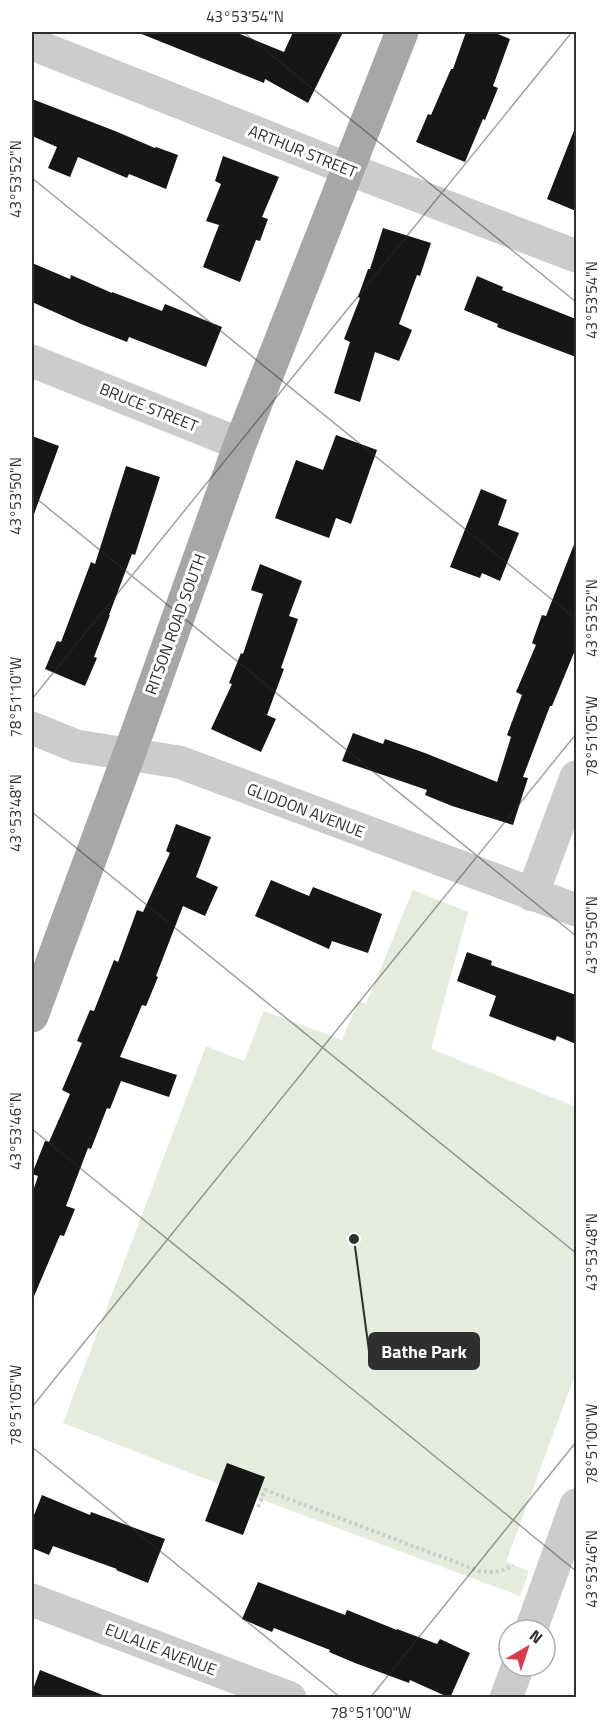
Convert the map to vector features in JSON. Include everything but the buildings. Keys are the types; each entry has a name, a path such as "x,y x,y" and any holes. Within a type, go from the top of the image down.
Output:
{"main road":[{"name":"RITSON ROAD SOUTH","path":"32,1016 240,444 402,32"}],"street":[{"name":"ARTHUR STREET","path":"32,44 576,256"},
{"name":"BRUCE STREET","path":"44,366 240,444"},
{"name":"GLIDDON AVENUE","path":"32,728 76,746 179,762 576,910"},
{"path":"532,895 576,777"},
{"path":"535,1618 576,1505"},
{"name":"EULALIE AVENUE","path":"32,1600 290,1698"},
{"path":"506,1698 514,1678"}],"path":[{"path":"258,1507 265,1490 479,1571 492,1573 505,1570 513,1565"}],"shaded area":[{"path":"413,890 468,912 431,1049 576,1107 576,1372 506,1562 529,1571 520,1596 63,1423 206,1046 244,1061 264,1011 342,1040 358,1001 366,1004"}],"place":[{"name":"Bathe Park","path":"354,1239"}]}
